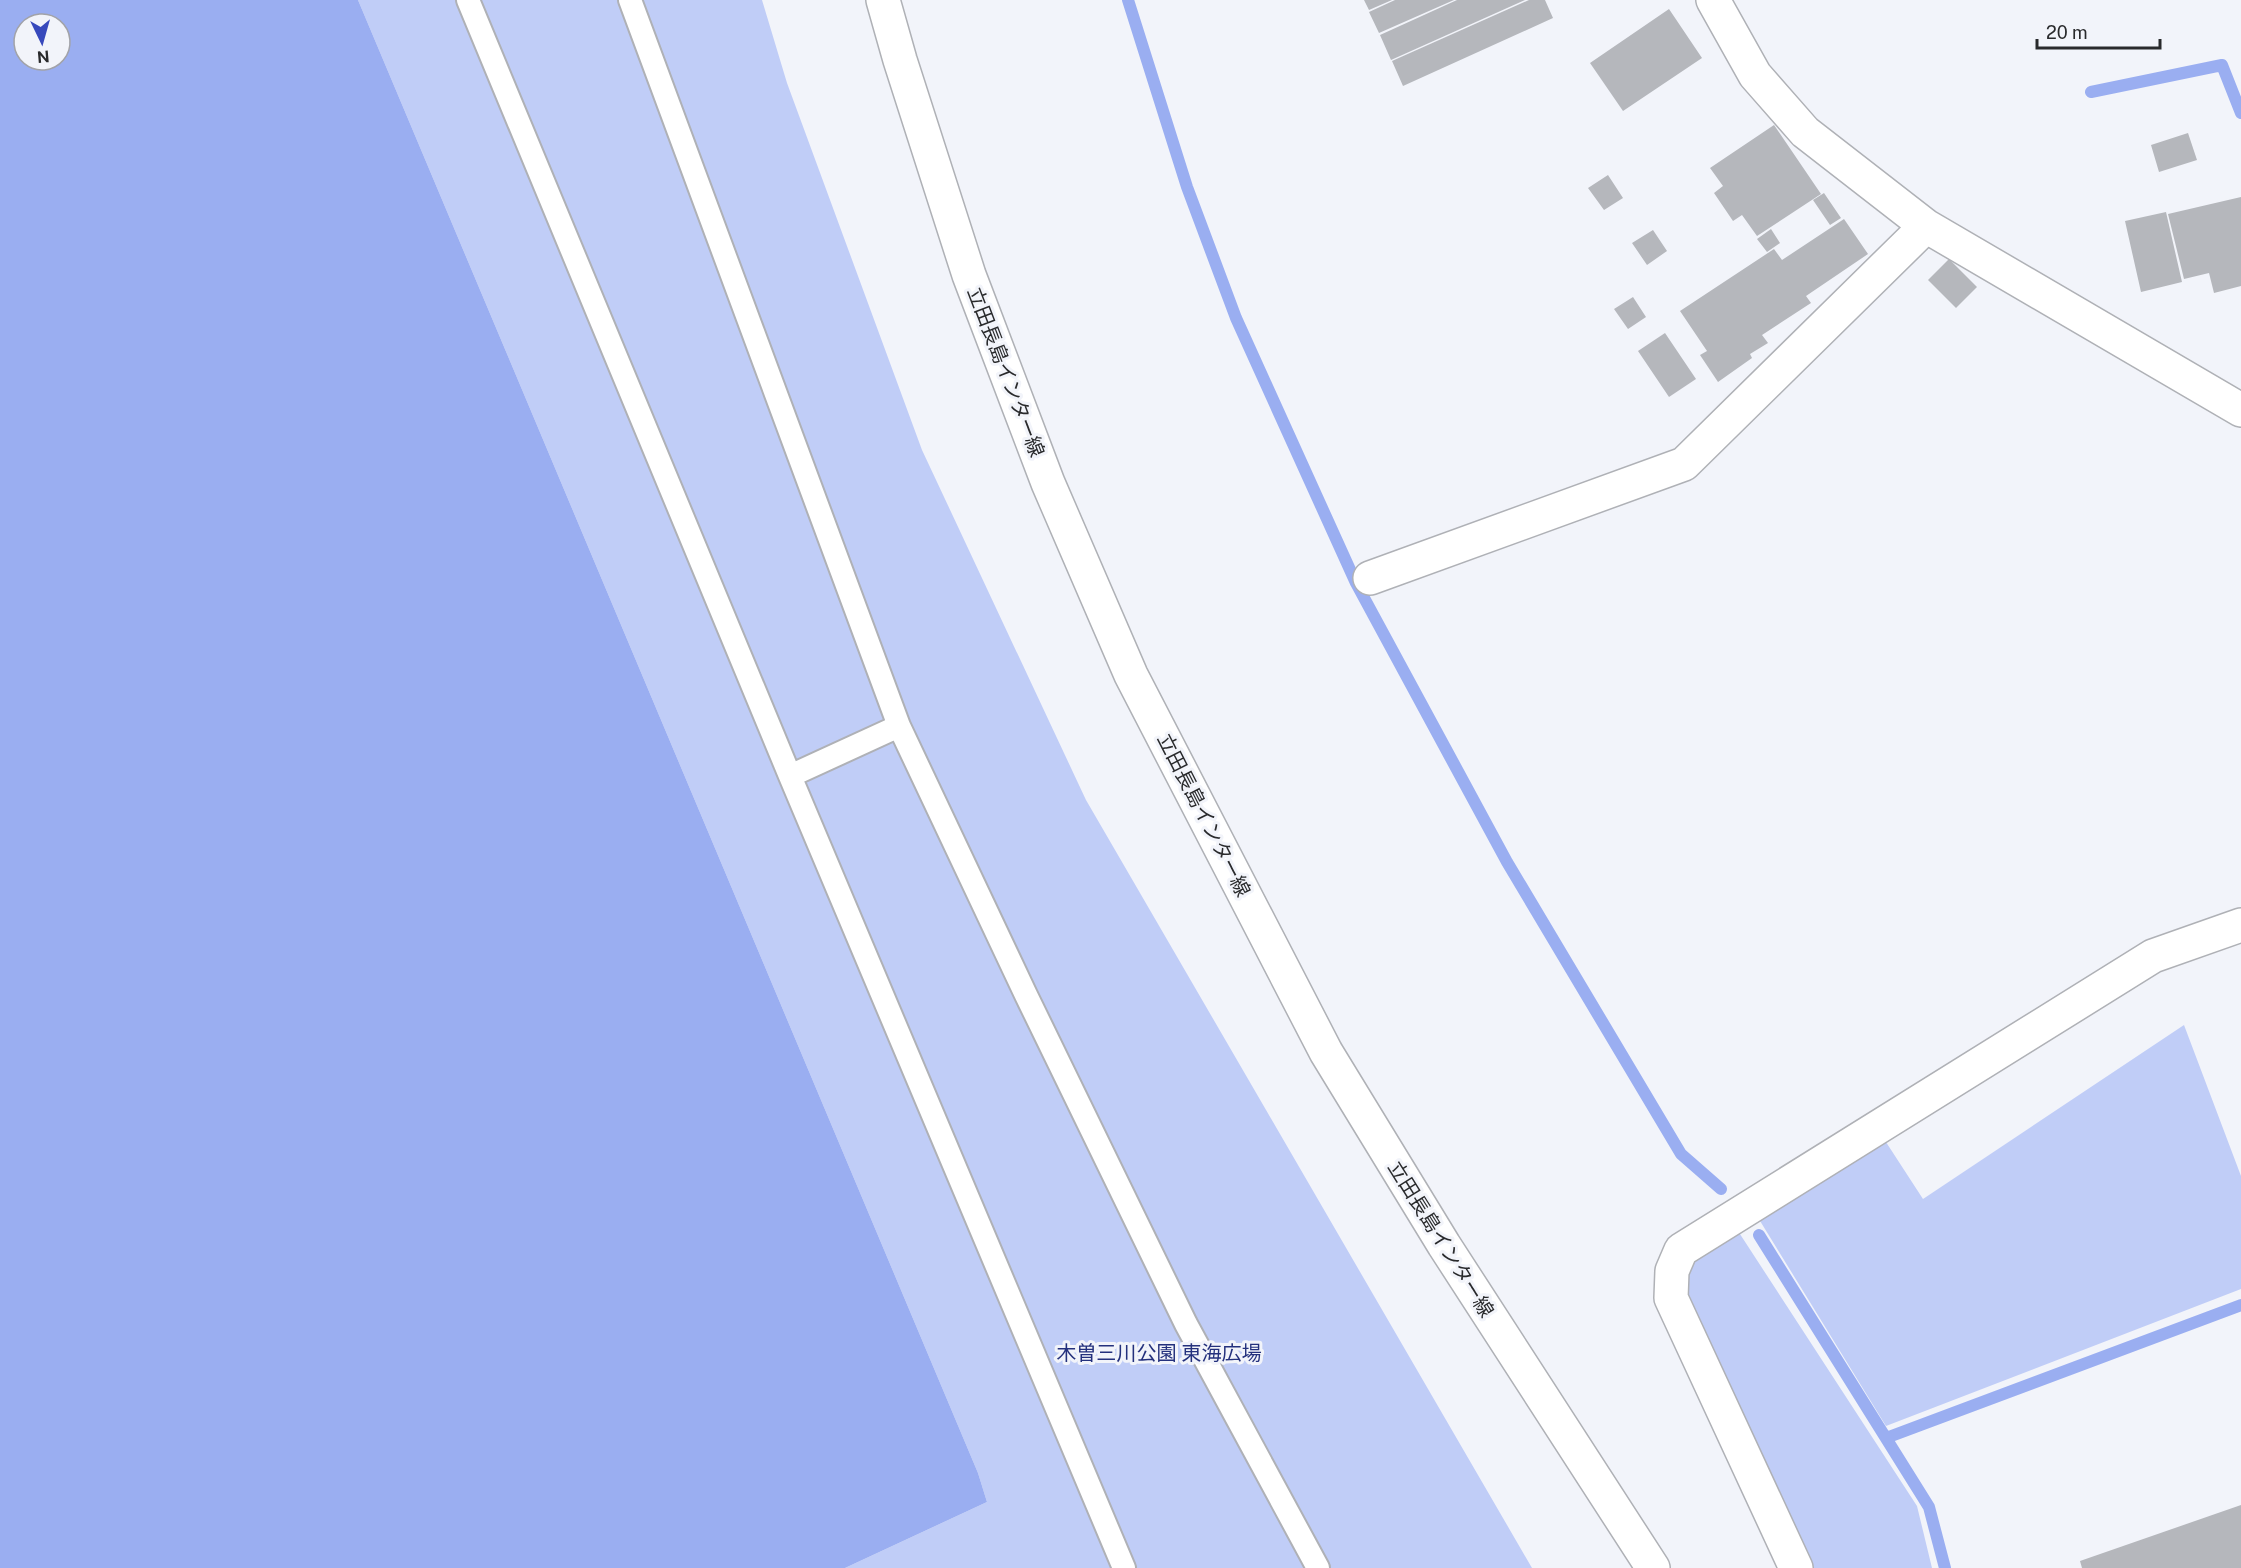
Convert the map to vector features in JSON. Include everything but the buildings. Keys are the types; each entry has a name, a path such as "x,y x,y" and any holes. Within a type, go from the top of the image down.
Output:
{"street":[{"name":"立田長島インター線","path":"883,0 969,275 1047,483 1131,675 1326,1052 1444,1245 1653,1568"},
{"path":"1713,0 1755,75 1805,132 1926,226 2241,410"},
{"path":"1370,578 1684,464 1926,226"},
{"path":"1796,1568 1671,1298 1671,1271 1681,1250 2153,956 2241,925"}],"lane":[{"path":"468,0 790,776 1124,1568"},
{"path":"630,0 899,726 1031,1006 1186,1324 1318,1568"},
{"path":"790,776 899,726"}],"green space":[{"name":"木曽三川公園 東海広場","path":"358,0 762,0 787,83 922,450 1086,800 1532,1568 845,1568 987,1502 978,1473"},
{"path":"2184,1025 2241,1176 2241,1289 1886,1426 1757,1216 1884,1139 1923,1199"},
{"path":"1738,1231 1917,1506 1932,1568 1811,1568 1687,1313 1685,1283 1696,1259"}],"shaded area":[{"path":"0,0 358,0 978,1473 987,1502 845,1568 0,1568"}],"waterway":[{"path":"1128,0 1187,187 1236,318 1356,583 1507,862 1681,1154 1721,1189"},
{"path":"2091,92 2222,65 2241,113"},
{"path":"1759,1235 1929,1507 1945,1568"},
{"path":"1886,1438 2241,1305"}]}
